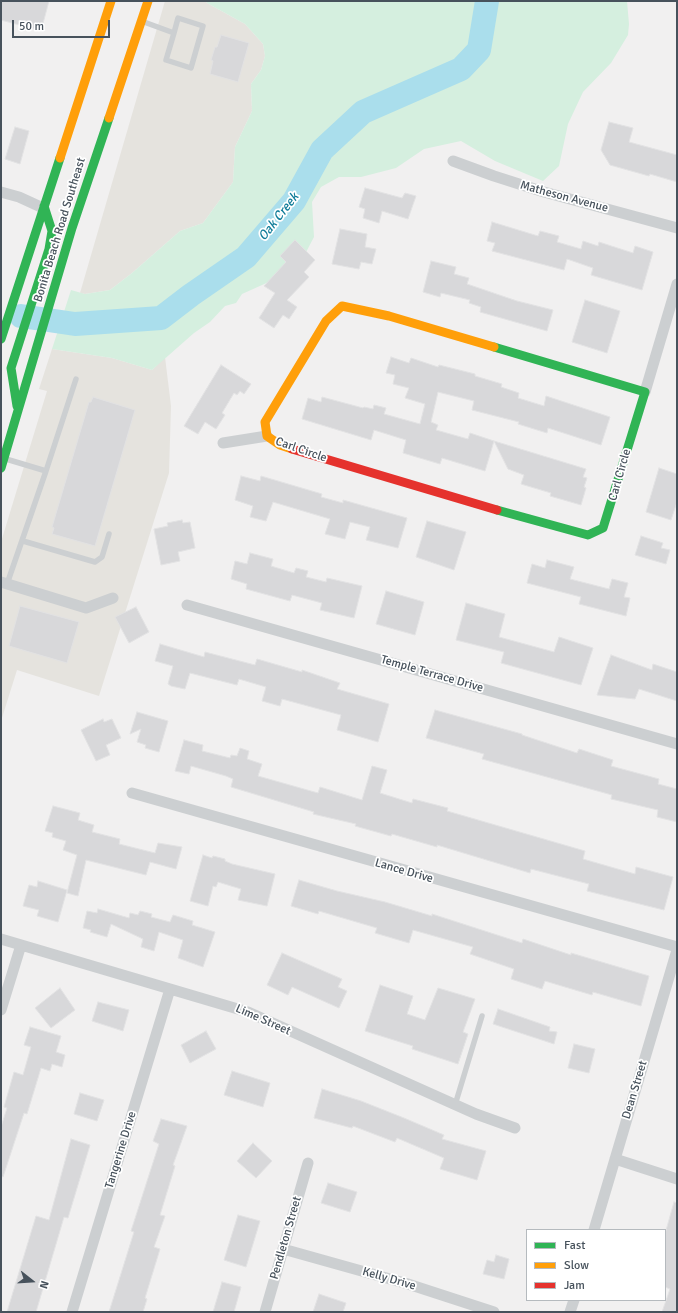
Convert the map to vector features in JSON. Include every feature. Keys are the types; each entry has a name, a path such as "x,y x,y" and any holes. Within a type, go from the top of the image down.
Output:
{"main road":[{"name":"Bonita Beach Road Southeast","path":"2,336 111,1"},
{"name":"Bonita Beach Road Southeast","path":"1,468 72,228 148,1"},
{"path":"18,411 11,368 49,249 52,230 44,207"},
{"name":"Carl Circle","path":"342,306 389,316 645,392 610,510 603,528 588,535 536,522 280,445 267,436 265,422 326,321 342,306"}],"street":[{"name":"Matheson Avenue","path":"453,160 494,176 544,192 677,228"},
{"path":"1,192 19,197 44,207"},
{"name":"Carl Circle","path":"645,392 677,284"},
{"path":"223,443 267,436"},
{"path":"4,583 86,608 113,598"},
{"name":"Temple Terrace Drive","path":"187,604 677,744"},
{"name":"Lance Drive","path":"132,793 677,947"},
{"name":"Lime Street","path":"1,939 248,1012 455,1105 514,1128"},
{"path":"1,1010 20,945"},
{"name":"Dean Street","path":"594,1229 677,950"},
{"name":"Tangerine Drive","path":"72,1312 170,989"},
{"path":"615,1159 677,1179"},
{"name":"Pendleton Street","path":"265,1312 308,1163"},
{"name":"Kelly Drive","path":"283,1249 408,1284 494,1312"},
{"path":"570,1312 574,1301"}],"lane":[{"path":"178,18 203,26 191,68 166,60 174,33 178,18"},
{"path":"142,22 174,33"},
{"path":"4,583 23,541 76,379"},
{"path":"4,458 46,471"},
{"path":"23,541 95,562 102,557 109,534"},
{"path":"455,1105 482,1016"}],"shaded area":[{"path":"165,1 206,1 207,3 245,24 263,44 265,56 261,70 251,84 252,111 235,147 233,182 203,223 180,231 110,290 85,294 80,293"},
{"path":"52,349 112,358 152,370 165,357 171,406 169,473 99,696 17,670 1,721 1,542 47,391 39,389"}],"green space":[{"path":"206,1 627,1 629,24 628,35 611,63 583,92 568,124 559,166 543,181 495,161 461,141 424,149 396,168 361,177 339,177 321,187 312,202 314,237 304,256 271,281 242,294 236,303 225,306 210,322 194,333 152,370 112,358 52,349 71,290 85,294 110,290 180,231 203,223 233,182 235,147 252,111 251,84 261,70 265,56 263,44 245,24 207,3"}],"building":[{"path":"1,1 49,1 41,31 1,20"},
{"path":"221,35 249,43 238,82 210,74 213,61 211,60"},
{"path":"609,122 633,128 629,142 677,155 677,182 610,165 601,150"},
{"path":"15,127 29,131 20,164 5,159"},
{"path":"365,188 402,198 405,193 416,196 408,219 382,211 379,223 363,218 365,209 359,207"},
{"path":"492,222 538,236 540,231 559,236 557,242 581,249 583,241 598,246 599,242 633,253 635,246 653,252 642,290 591,275 593,268 567,259 564,270 492,251 495,243 487,241"},
{"path":"340,229 367,234 365,247 376,249 372,264 361,262 359,269 332,264"},
{"path":"295,240 315,260 304,272 309,277 287,300 297,307 289,319 283,315 274,328 259,318 275,293 264,286 286,262 280,256"},
{"path":"431,261 456,267 454,274 469,278 467,284 517,301 553,310 547,331 480,312 481,307 469,303 470,300 441,293 440,297 423,292"},
{"path":"585,300 620,311 607,353 572,342"},
{"path":"391,357 409,363 411,358 438,367 439,365 475,374 475,376 502,384 501,387 519,393 518,398 544,406 546,396 610,417 601,445 548,428 547,433 518,424 519,422 472,410 474,401 438,392 431,422 438,425 436,430 468,439 470,433 494,441 485,471 442,458 440,464 403,453 406,440 374,430 371,440 302,419 308,398 321,402 322,397 363,408 373,409 374,405 386,408 384,414 420,424 425,404 405,398 409,388 393,384 395,375 386,373"},
{"path":"221,365 251,384 244,394 240,391 237,395 234,393 222,413 225,415 216,429 205,422 198,434 184,426"},
{"path":"93,397 135,410 95,546 52,534 54,528 52,527 89,402 91,402"},
{"path":"494,441 586,469 583,477 587,478 584,487 586,488 581,505 550,496 551,493 521,484 524,475 508,469"},
{"path":"659,468 677,474 677,502 671,520 646,512"},
{"path":"241,476 260,481 261,476 322,494 321,497 343,503 343,500 407,518 398,548 366,540 370,527 350,522 345,539 325,534 330,519 273,502 266,521 250,517 253,506 235,500"},
{"path":"182,520 183,523 190,522 195,548 178,552 180,561 161,565 154,529 168,526 167,523"},
{"path":"427,521 466,532 454,570 416,557"},
{"path":"641,536 663,543 661,548 670,550 666,564 635,555"},
{"path":"250,553 273,559 271,566 294,573 296,568 308,571 306,577 326,582 327,578 362,586 354,618 320,610 322,603 292,595 290,601 246,589 247,584 231,579 235,561 247,564"},
{"path":"547,560 574,567 570,579 609,589 612,579 628,583 624,597 630,598 626,616 579,604 581,597 527,583 532,564 545,568"},
{"path":"386,591 424,602 415,635 376,624"},
{"path":"466,603 505,614 499,637 554,652 559,637 593,648 581,685 501,663 504,652 456,640"},
{"path":"20,606 79,622 67,663 9,646"},
{"path":"136,607 149,632 129,643 115,617"},
{"path":"160,644 204,657 205,652 255,665 257,659 302,672 302,670 340,683 337,689 389,704 378,742 337,730 341,715 282,699 280,706 262,701 266,687 239,679 237,685 190,673 185,689 171,686 168,684 173,666 155,661"},
{"path":"611,655 652,670 653,664 677,672 677,701 639,689 635,699 597,695"},
{"path":"435,710 522,734 577,753 579,749 613,760 611,766 659,779 658,784 677,789 677,822 657,817 658,810 611,799 612,795 482,759 484,754 426,738"},
{"path":"137,712 168,721 159,752 145,748 146,745 137,742 141,729 130,734"},
{"path":"103,719 104,722 112,719 121,738 106,745 110,755 96,761 81,730"},
{"path":"184,740 203,745 202,751 230,758 231,755 237,756 240,748 249,751 247,759 262,764 258,776 318,793 320,787 362,800 372,766 387,770 380,793 412,803 413,799 448,808 447,811 585,851 583,859 635,874 636,867 673,877 664,910 587,891 589,884 531,869 530,873 437,845 437,847 392,834 391,836 355,826 356,824 313,814 314,812 231,787 233,779 191,766 189,774 175,771"},
{"path":"53,806 80,813 78,820 94,825 92,832 120,839 119,844 155,853 158,843 182,847 176,869 150,862 146,875 86,860 78,896 67,893 77,855 63,850 66,841 52,837 53,833 45,831"},
{"path":"203,855 212,858 213,856 225,859 225,861 232,864 275,874 267,906 238,900 241,889 218,882 216,887 213,886 208,906 190,901"},
{"path":"299,880 337,891 385,902 432,916 432,914 522,943 523,939 571,955 571,953 649,976 641,1006 593,992 592,995 545,981 542,989 511,979 514,969 470,954 473,947 413,930 409,943 375,933 377,928 319,911 318,914 291,906"},
{"path":"38,881 67,890 58,922 37,916 39,910 23,906 29,885 37,887"},
{"path":"98,909 129,918 130,913 138,915 140,911 152,914 151,917 170,922 173,915 193,921 192,925 215,932 203,967 178,958 183,940 159,932 154,951 141,947 143,939 111,924 107,937 90,932 91,930 83,928 87,911 97,913"},
{"path":"282,953 342,979 338,987 347,991 339,1008 292,987 288,995 267,985"},
{"path":"380,985 413,996 407,1014 425,1020 438,988 475,999 463,1032 468,1034 458,1064 412,1049 413,1046 365,1031"},
{"path":"60,988 75,1010 51,1028 35,1008"},
{"path":"98,1002 129,1010 123,1031 92,1021"},
{"path":"498,1009 550,1027 549,1031 557,1032 554,1044 493,1024"},
{"path":"30,1027 61,1036 56,1052 65,1055 62,1067 52,1064 50,1071 41,1068 27,1114 24,1113 3,1177 1,1176 1,1127 7,1108 4,1107 14,1072 23,1075 31,1047 24,1045"},
{"path":"206,1031 216,1049 190,1063 181,1045"},
{"path":"574,1044 595,1049 589,1073 568,1068"},
{"path":"232,1071 270,1083 263,1107 224,1095"},
{"path":"322,1089 361,1101 404,1118 444,1135 442,1139 486,1151 477,1180 440,1169 444,1158 397,1138 395,1142 353,1126 352,1128 314,1118"},
{"path":"80,1093 104,1100 97,1121 74,1114"},
{"path":"161,1119 187,1126 173,1165 175,1166 160,1215 165,1216 154,1247 160,1249 145,1298 147,1299 143,1312 109,1312 134,1232 131,1231 159,1144 153,1141"},
{"path":"71,1139 90,1145 68,1218 64,1217 36,1312 7,1312 36,1216 49,1220"},
{"path":"253,1143 272,1161 256,1178 237,1161"},
{"path":"328,1183 357,1192 350,1212 321,1203"},
{"path":"674,1202 677,1203 677,1312 662,1312 670,1289 666,1287 666,1230"},
{"path":"238,1215 260,1221 246,1267 224,1260"},
{"path":"496,1255 509,1259 504,1279 483,1274 487,1260 494,1262"},
{"path":"222,1282 241,1287 234,1312 213,1312"},
{"path":"319,1294 346,1303 343,1312 313,1312"}],"waterway":[{"name":"Oak Creek","path":"21,316 75,324 161,318 246,257 294,201 322,150 363,112 461,69 479,50 487,1"}],"traffic: fast":[{"path":"1,468 72,228 109,118"},
{"path":"1,339 60,158"},
{"path":"17,406 11,368 49,249 52,231 44,206"},
{"path":"494,347 645,392 603,528 588,535 497,510"}],"traffic: slow":[{"path":"60,158 111,1"},
{"path":"109,118 148,1"},
{"path":"342,306 389,316 494,347"},
{"path":"292,449 280,445 267,436 265,422 326,321 342,306"}],"traffic: jam":[{"path":"292,449 497,510"}]}
